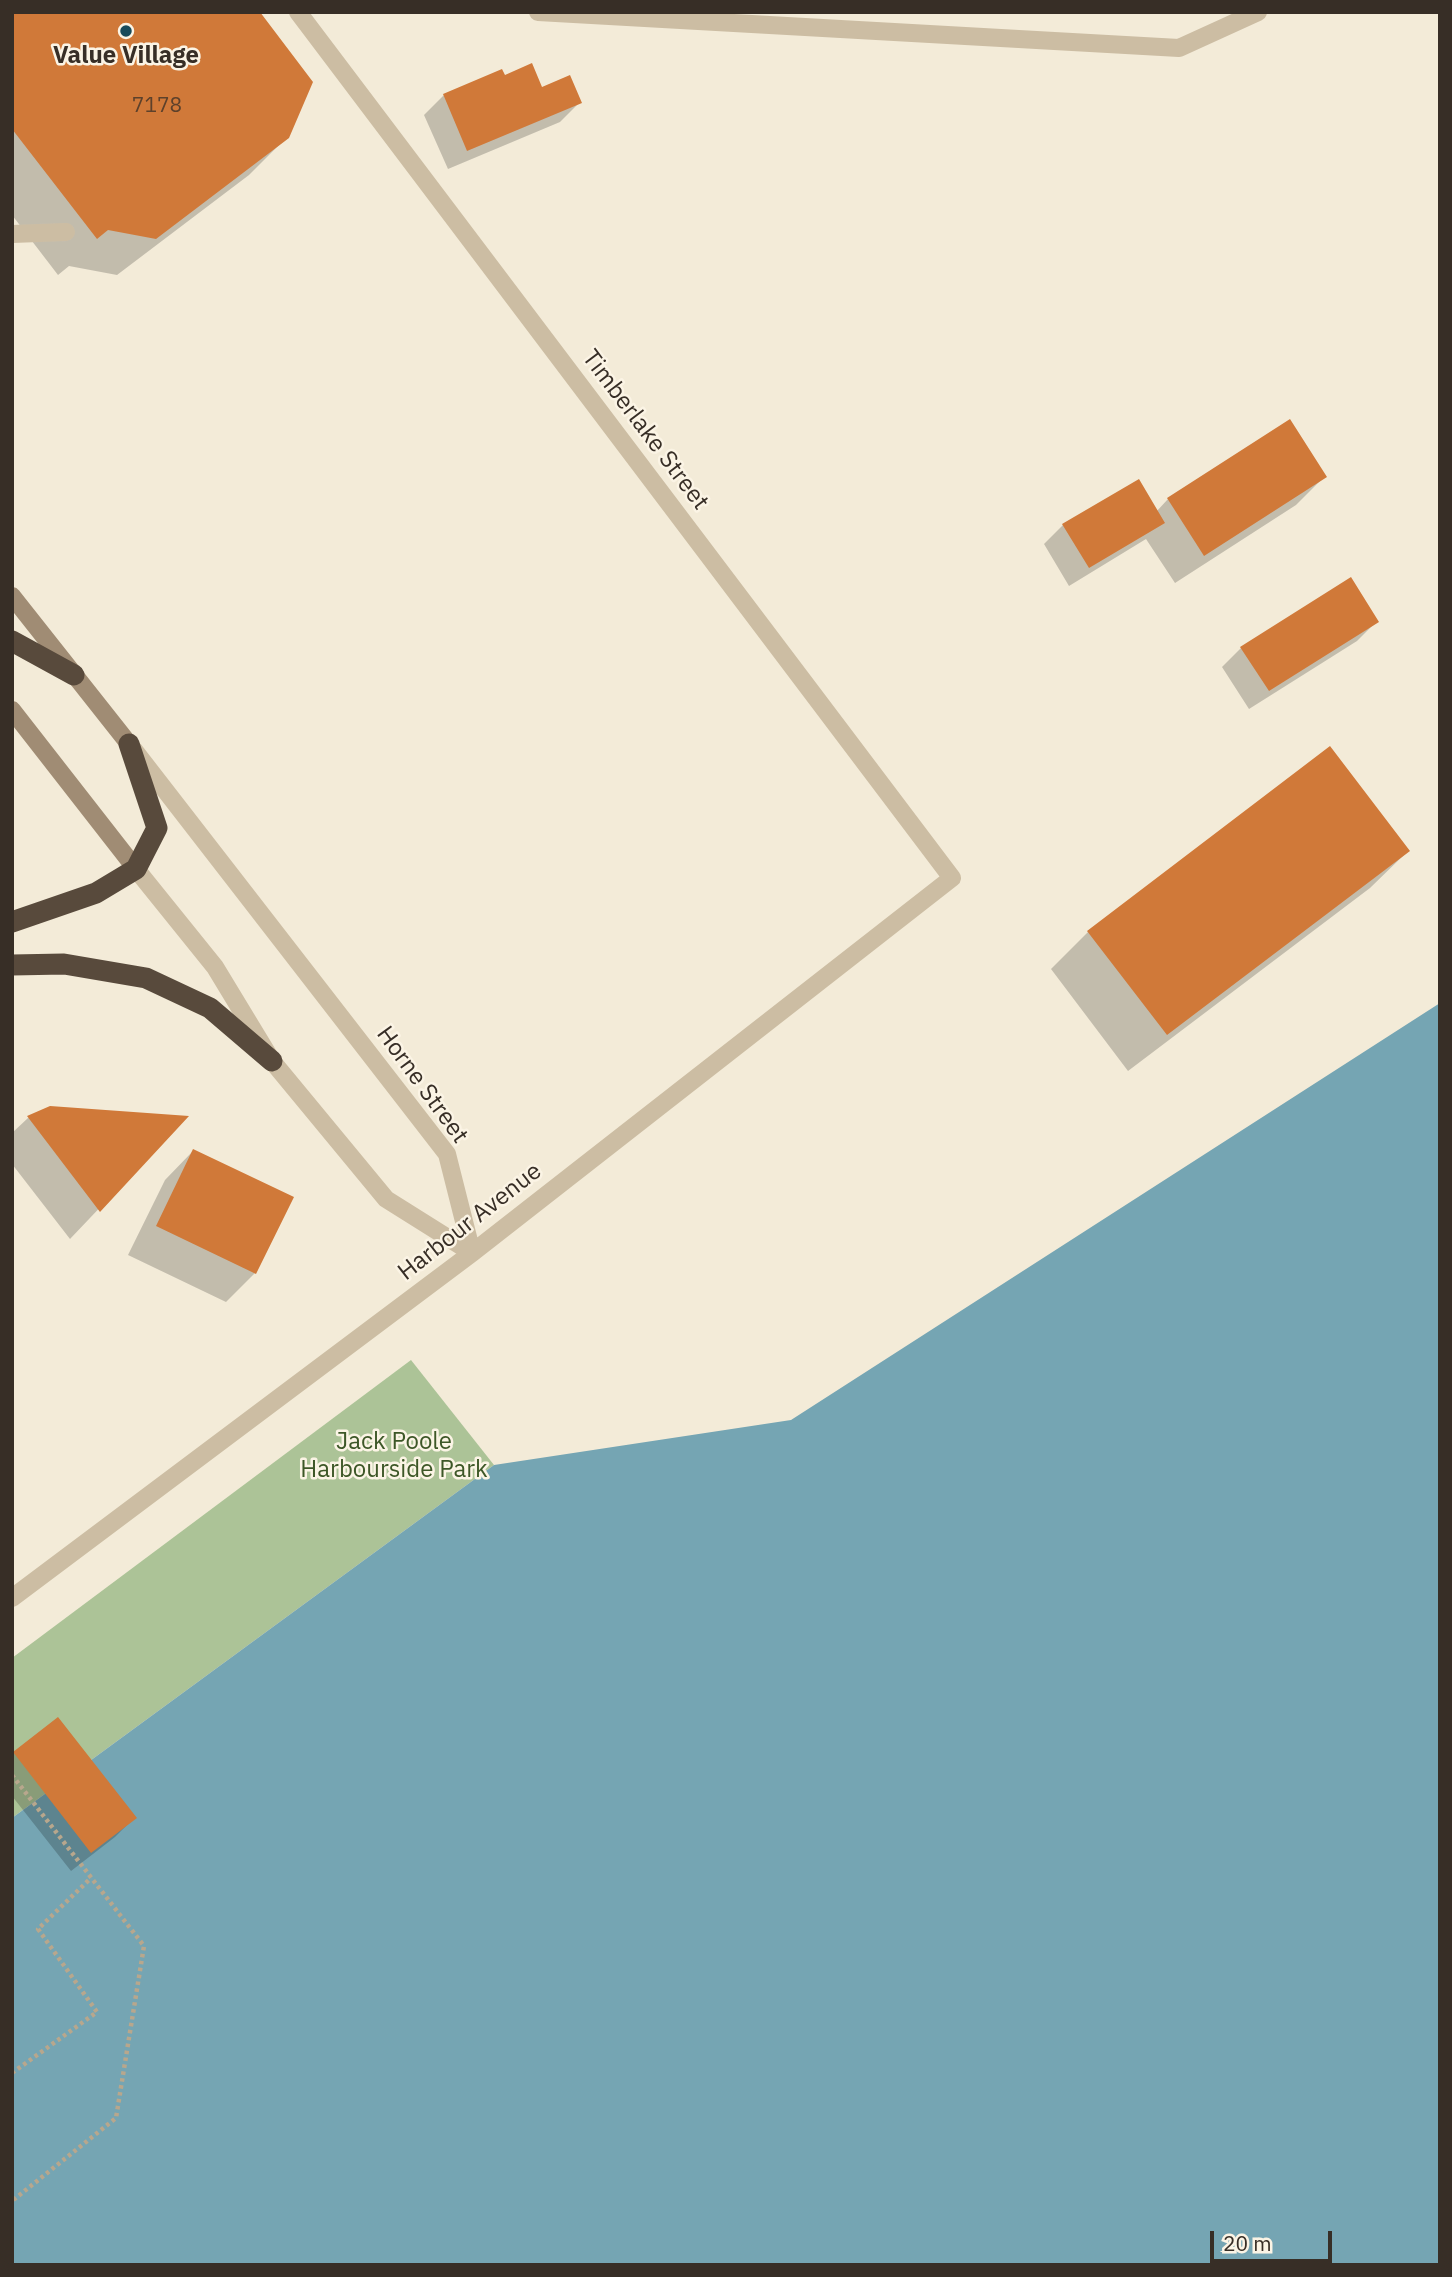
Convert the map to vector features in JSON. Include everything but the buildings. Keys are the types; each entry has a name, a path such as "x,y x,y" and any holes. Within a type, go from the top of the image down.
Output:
{"highway":[{"path":"12,641 74,675"},
{"path":"12,922 96,892 136,869 158,828 129,744"},
{"path":"12,965 64,964 146,978 211,1008 272,1061"}],"main road":[{"name":"Horne Street","path":"12,596 129,744"},
{"path":"12,710 136,869"}],"street":[{"name":"Timberlake Street","path":"298,12 952,878"},
{"path":"538,12 1179,48 1258,12"},
{"path":"12,234 66,232"},
{"name":"Horne Street","path":"129,744 447,1154 472,1253"},
{"path":"136,869 215,967 272,1061 386,1199 472,1253"},
{"name":"Harbour Avenue","path":"12,1598 472,1253 952,878"}],"path":[{"path":"12,1775 144,1946 116,2118 12,2201"},
{"path":"12,2073 97,2012 38,1929 91,1878"}],"green space":[{"name":"Jack Poole Harbourside Park","path":"411,1360 494,1465 12,1818 12,1658"}],"water":[{"path":"1440,1003 1440,2265 12,2265 12,1818 494,1465 791,1420"}],"place":[{"name":"Value Village","path":"126,31"}]}
